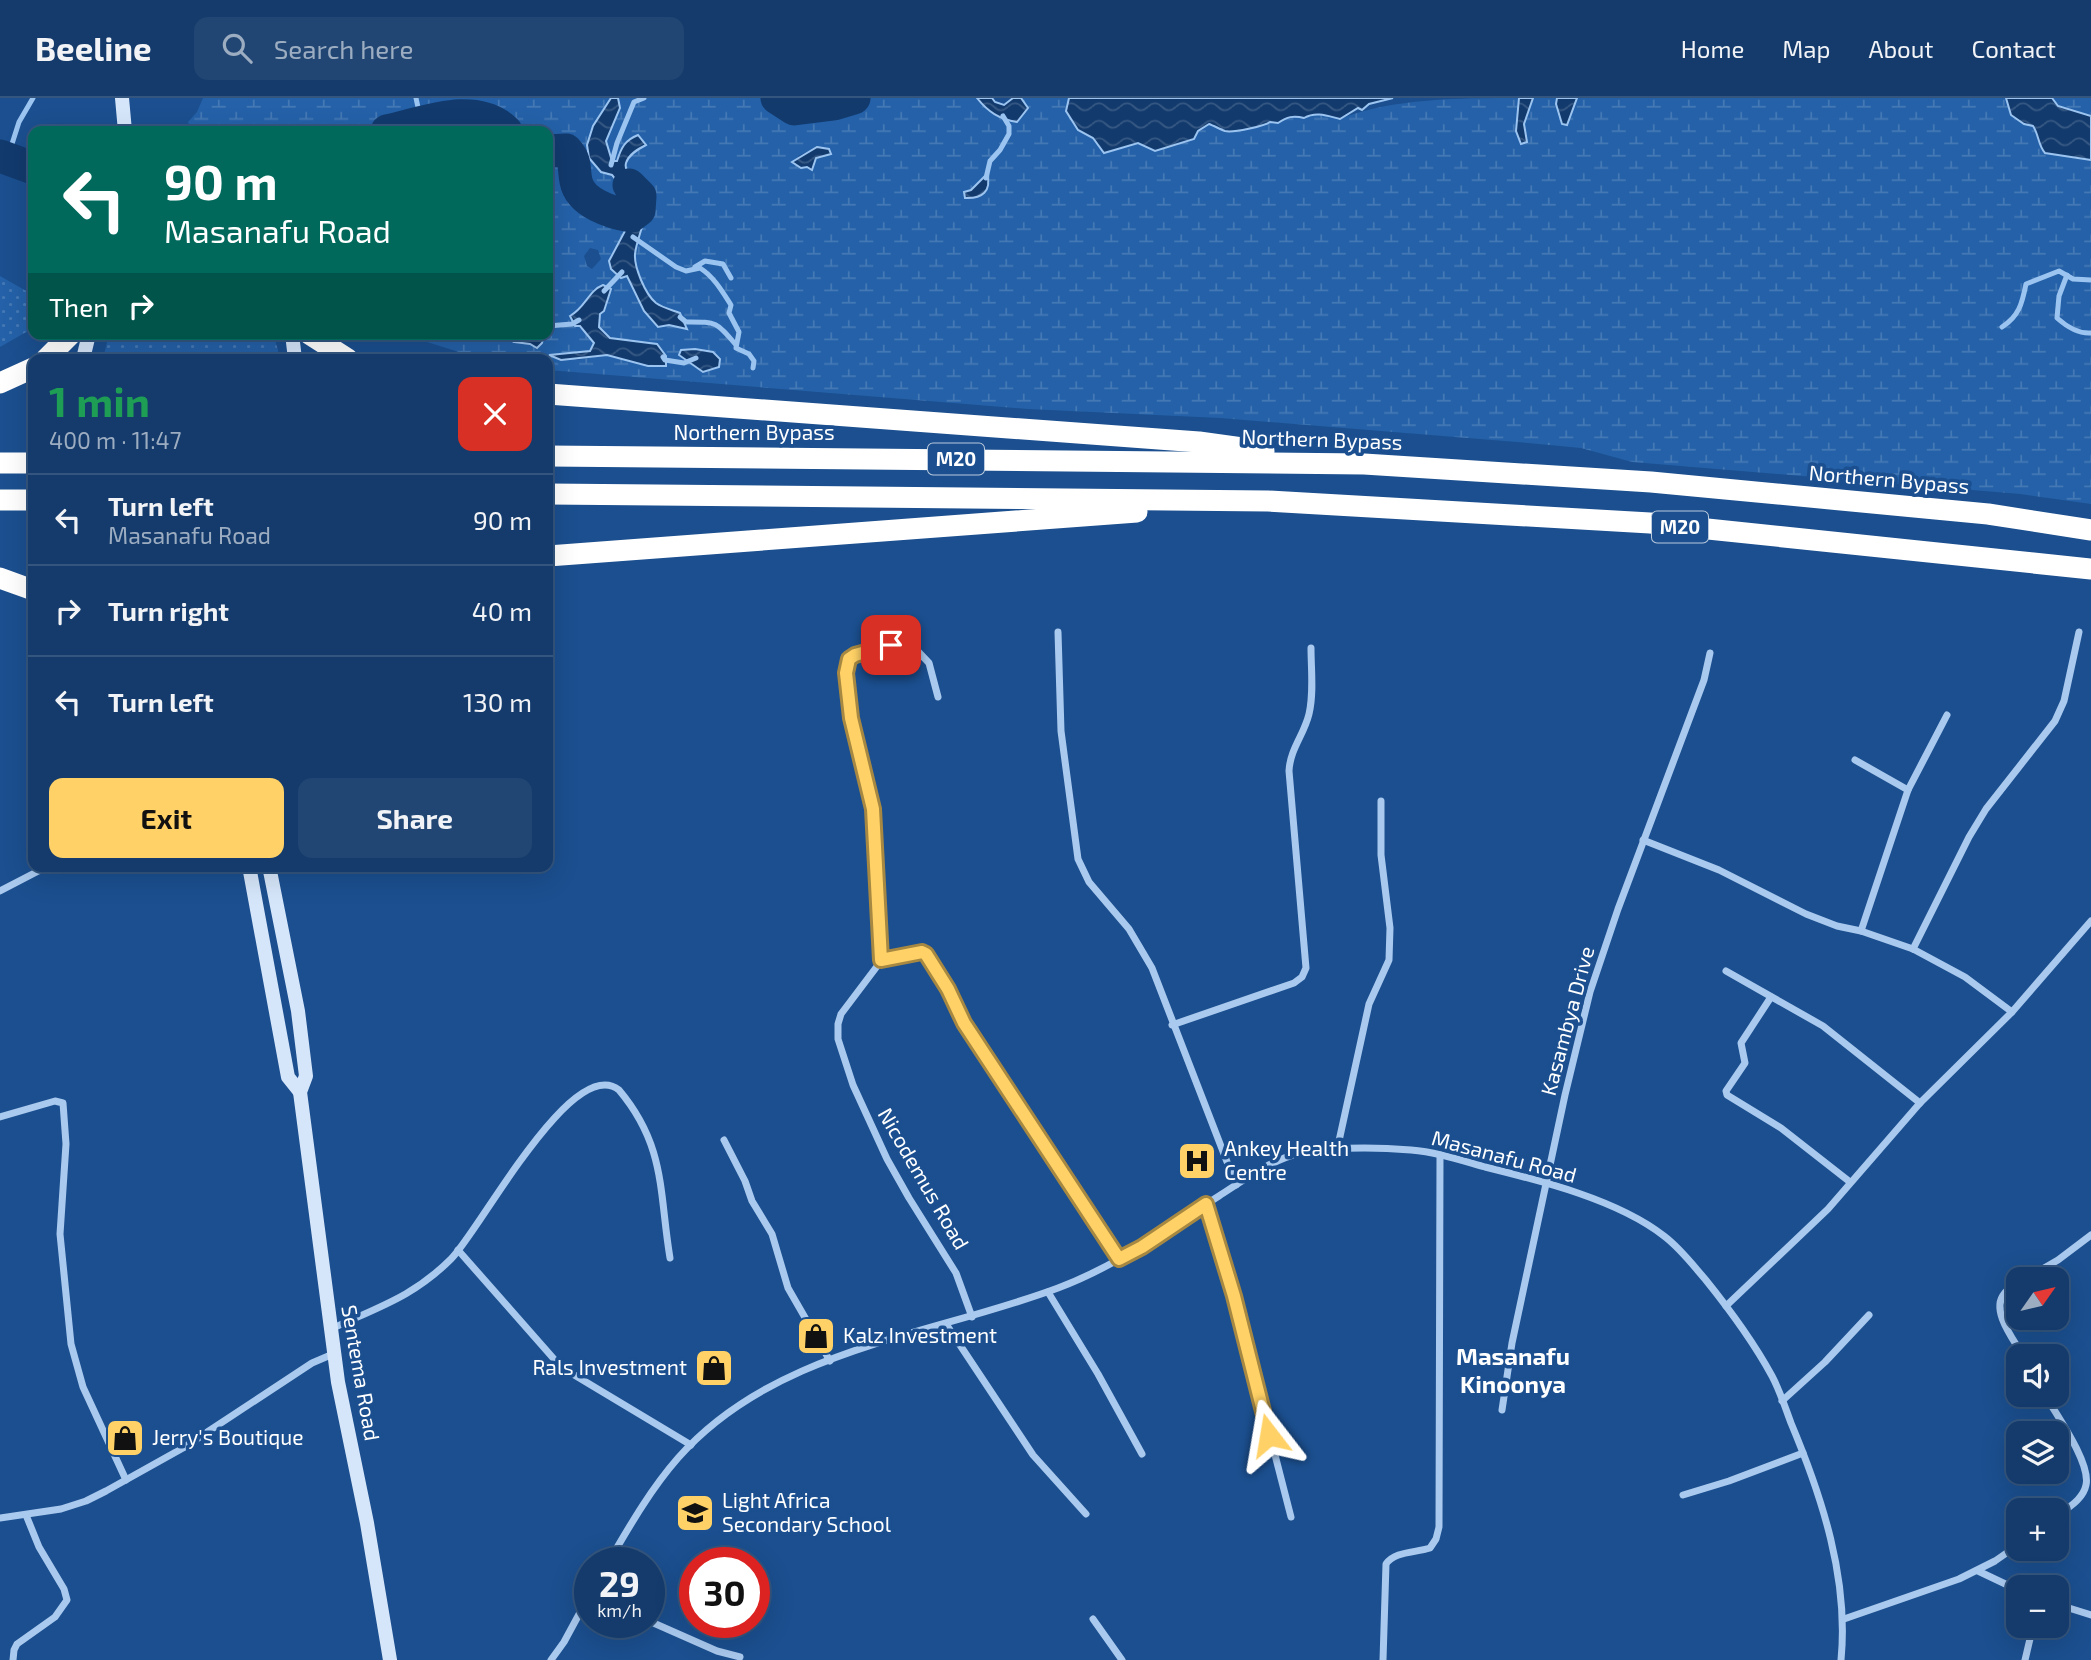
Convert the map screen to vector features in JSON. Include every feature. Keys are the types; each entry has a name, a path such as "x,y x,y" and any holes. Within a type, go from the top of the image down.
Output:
{"highway":[{"path":"51,354 65,340"},
{"path":"318,340 340,354"},
{"path":"0,383 28,370"},
{"path":"553,394 1199,442 1364,464"},
{"name":"Northern Bypass","path":"553,456 1364,464 1665,484 1987,514 2091,530"},
{"name":"M20","path":"553,494 1268,501 1650,523 2091,569"},
{"path":"553,556 1268,501"},
{"path":"0,578 28,588"}],"main road":[{"path":"123,105 125,126"},
{"path":"123,105 130,126"},
{"name":"Sentema Road","path":"250,872 288,1077 300,1092"},
{"name":"Sentema Road","path":"270,872 298,1012 306,1076 300,1092 330,1330 390,1660"}],"street":[{"path":"1058,632 1061,731 1079,859 1089,882 1129,929 1152,968 1236,1185"},
{"path":"1913,949 1969,836 1986,809 2056,720 2064,701 2079,632"},
{"path":"938,697 929,663 910,643 855,655 849,659 846,673 851,718 873,809 881,960 922,952 926,954 948,989 970,1033 1119,1259"},
{"path":"1172,1025 1294,984 1302,977 1306,968 1289,771 1291,754 1310,712 1311,648"},
{"name":"Kasambya Drive","path":"1502,1410 1512,1343 1590,992 1643,840 1700,692 1710,653"},
{"path":"1861,931 1908,790 1947,715"},
{"path":"1855,760 1908,790"},
{"path":"1337,1150 1364,1023 1376,986 1389,960 1390,928 1381,855 1381,801"},
{"path":"1643,840 1719,870 1806,914 1913,949 1965,977 2012,1012"},
{"path":"0,891 36,872"},
{"path":"1726,1306 1809,1228 1920,1103 2012,1012 2091,920"},
{"name":"Nicodemus Road","path":"881,960 839,1018 838,1039 853,1085 887,1159 956,1273 972,1317"},
{"path":"1726,971 1823,1026 1920,1103"},
{"path":"1771,997 1741,1043 1745,1063 1726,1091 1727,1095 1781,1128 1850,1182"},
{"path":"330,1330 405,1296 426,1282 458,1250 562,1108 583,1091 611,1085 624,1095 654,1148 664,1200 670,1258"},
{"path":"0,1117 55,1101 63,1103 65,1108 66,1144 60,1234 71,1344 83,1387 126,1480"},
{"path":"724,1140 746,1181 752,1201 772,1234 788,1288 830,1361"},
{"name":"Masanafu Road","path":"617,1547 645,1500 678,1458 724,1416 777,1382 894,1339 972,1317 1082,1279 1142,1247 1279,1160 1299,1154 1337,1150 1409,1150 1440,1155 1614,1206 1658,1232 1691,1263 1753,1344 1774,1380 1803,1453 1824,1513 1838,1576 1844,1619 1841,1660"},
{"path":"1383,1660 1386,1564 1390,1558 1398,1555 1430,1548 1439,1527 1440,1155"},
{"path":"1206,1204 1234,1296 1291,1517"},
{"path":"2046,1267 2091,1235"},
{"path":"458,1250 561,1367 691,1445"},
{"path":"1048,1292 1142,1454"},
{"path":"2006,1292 2003,1294 2000,1310 2006,1322"},
{"path":"1782,1401 1825,1362 1869,1315"},
{"path":"946,1324 1033,1455 1086,1514"},
{"path":"0,1518 61,1509 86,1501 183,1448 312,1363 334,1354"},
{"path":"2052,1407 2082,1462 2089,1482 2083,1493 2069,1507"},
{"path":"1683,1495 1803,1453"},
{"path":"13,1660 17,1644 55,1617 67,1600 64,1589 39,1547 26,1515"},
{"path":"1844,1619 1978,1571 2006,1553"},
{"path":"1978,1571 2006,1584"},
{"path":"2069,1608 2091,1615"},
{"path":"1093,1619 1122,1660"},
{"path":"551,1660 574,1624"},
{"path":"665,1628 717,1651 740,1657"},
{"path":"2025,1660 2030,1638"}],"green space":[{"path":"203,98 611,98 603,110 601,172 620,185 631,206 627,211 625,231 609,261 627,276 644,311 658,327 669,325 687,329 680,313 661,306 652,298 638,273 635,254 644,208 642,196 626,166 636,149 621,149 617,161 613,161 606,141 620,108 618,98 977,98 994,114 1017,122 1023,102 1021,98 1069,98 1066,111 1078,129 1093,138 1105,153 1138,143 1155,151 1178,145 1209,124 1225,131 1235,131 1271,122 1278,123 1290,117 1304,118 1318,114 1340,119 1404,103 1450,99 1519,98 1516,131 1525,134 1524,124 1533,98 1557,98 1556,104 1573,106 1577,98 2006,98 2019,119 2033,126 2044,153 2091,160 2091,504 2020,494 1632,462 1581,448 1528,443 1220,418 1028,409 553,370 553,354 465,354 421,340 516,340 515,342 542,343 543,340 553,340 553,126 190,126 188,122 197,112","holes":["817,147 825,155 816,158 807,167 798,156","586,184 594,195 606,204 591,208 575,200 581,198","590,248 598,250 601,259 592,269 587,266 584,256","594,289 600,314 599,327 617,340 651,342 666,365 648,366 607,355 577,360 562,353 589,352 594,343 570,316 582,309","713,352 720,359 713,368 704,372 690,361"]},
{"path":"2052,98 2091,98 2091,116 2058,106"},
{"path":"0,276 28,292 28,331 0,347"},
{"path":"108,340 275,340 278,350 278,354 104,354"}],"water":[{"path":"611,98 618,98 620,108 606,141 612,161 617,161 624,145 638,135 646,145 632,154 626,163 627,172 642,196 645,208 635,254 638,273 652,299 680,313 687,329 669,325 658,327 644,311 627,276 621,278 611,269 609,261 625,231 627,211 631,206 626,192 612,175 601,172 589,158 587,145 593,126"},
{"path":"977,98 992,98 1004,105 1013,98 1021,98 1028,108 1017,122 994,114"},
{"path":"1069,98 1393,98 1369,104 1362,110 1358,108 1340,119 1318,114 1229,131 1209,124 1198,131 1194,139 1155,151 1138,143 1104,153 1093,138 1078,130 1066,111"},
{"path":"1519,98 1533,98 1524,124 1527,142 1521,144 1516,131"},
{"path":"1557,98 1577,98 1567,125 1562,124 1556,104"},
{"path":"2006,98 2052,98 2058,106 2091,116 2091,160 2045,153 2033,126 2024,124 2011,115"},
{"path":"817,147 829,149 831,154 816,158 812,170 801,168 792,162"},
{"path":"987,174 988,185 984,193 965,198 964,192 971,190"},
{"path":"586,183 614,214 605,216 574,200 581,198"},
{"path":"603,285 611,289 604,311 600,314 599,327 610,338 657,344 666,356 666,366 648,366 607,355 561,360 553,357 590,351 594,343 580,326 575,326 570,316"},
{"path":"543,340 537,348 530,344 514,342"},
{"path":"681,350 713,352 720,359 719,367 703,372 679,355"}],"waterway":[{"path":"2,157 11,147 19,122 33,98"},
{"path":"416,98 419,112 417,125"},
{"path":"611,165 634,102 644,98"},
{"path":"777,98 794,109 834,104 854,98"},
{"path":"408,126 464,116 480,117 499,126"},
{"path":"986,178 990,161 1009,134 1009,126 1003,116"},
{"path":"553,151 566,150 573,161 579,189 598,206 631,216 639,210 640,196 629,185"},
{"path":"0,156 28,166"},
{"path":"633,237 676,267 686,271 700,268 714,280 731,305 729,313 739,332 736,348 749,354 754,361 753,368"},
{"path":"695,267 705,261 723,264 731,278"},
{"path":"2002,327 2019,309 2026,284 2059,271 2073,279 2091,280"},
{"path":"604,291 622,272"},
{"path":"2067,275 2059,296 2057,318 2073,329 2091,333"},
{"path":"680,317 686,322 715,324 736,345"},
{"path":"553,326 572,324 579,320"},
{"path":"663,357 665,360 684,363 696,358"}],"place":[{"name":"Ankey Health Centre","path":"1197,1161"},
{"name":"Kalz Investment","path":"816,1336"},
{"name":"Rals Investment","path":"714,1368"},
{"name":"Jerry's Boutique","path":"125,1438"},
{"name":"Light Africa Secondary School","path":"695,1513"}],"district":[{"name":"Masanafu Kinoonya","path":"1513,1371"}],"route":[{"path":"891,645 855,655 849,659 846,673 851,718 873,809 878,921 883,954 881,960 911,953 926,954 948,989 964,1023 1119,1259 1142,1247 1206,1204 1234,1296 1269,1435"}]}
